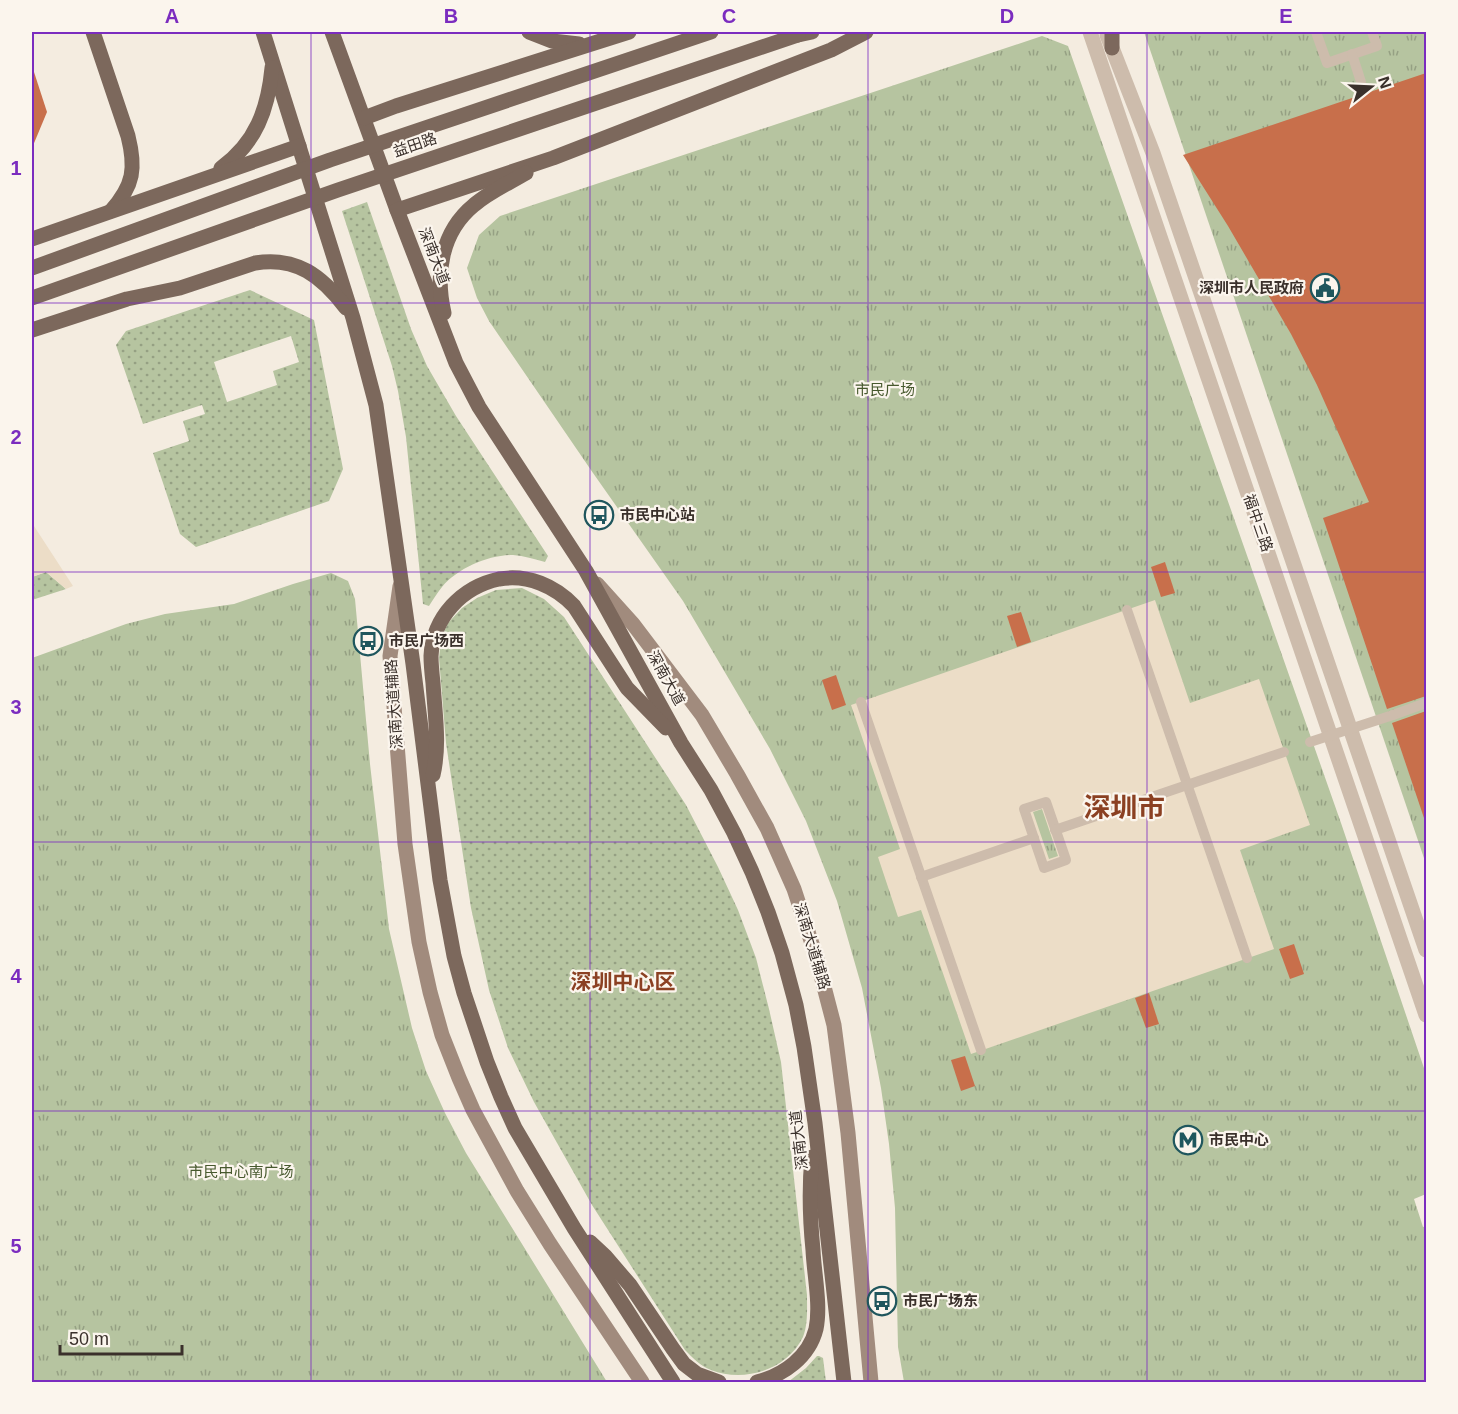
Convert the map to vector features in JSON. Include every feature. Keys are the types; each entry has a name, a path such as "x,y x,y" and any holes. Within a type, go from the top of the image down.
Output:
{"main road":[{"path":"93,32 132,153 133,171 130,185 122,199 110,212"},
{"path":"263,32 353,318 376,405 430,789 440,880 454,956 475,1028 515,1128 574,1228 673,1383"},
{"name":"深南大道","path":"332,32 456,363 479,407 586,571 681,743 711,790 734,833 768,912 796,1005 815,1123 844,1383"},
{"path":"341,32 343,60"},
{"path":"529,32 561,43 597,42"},
{"path":"364,118 630,32"},
{"name":"益田路","path":"32,268 330,160 711,32"},
{"path":"397,210 553,158 814,57 866,32"},
{"path":"1112,32 1112,48"},
{"name":"益田路","path":"32,298 338,190 805,33"},
{"path":"210,177 233,160 251,138 270,92 273,62"},
{"path":"32,239 299,146"},
{"path":"456,363 441,300 440,278 442,257 453,228 473,206 485,197 553,158"},
{"path":"32,330 127,299 180,288 265,261 300,266 311,273 333,291 353,318"},
{"name":"深南大道辅路","path":"586,571 633,624 702,715 767,828 794,889 816,956 834,1025 847,1123 872,1383"},
{"path":"430,789 438,743 431,657 433,640 448,610 460,596 476,586 505,578 530,580 549,586 563,595 574,606 627,688 681,743"},
{"name":"深南大道辅路","path":"401,580 390,656 403,823 419,942 442,1035 473,1110 517,1191 642,1383"},
{"path":"757,1383 777,1376 795,1363 809,1344 815,1329 817,1293 810,1214 815,1123"},
{"path":"574,1228 605,1256 630,1285 684,1364 698,1374 719,1383"}],"street":[{"name":"福中三路","path":"1090,32 1426,1015"},
{"name":"福中三路","path":"1106,32 1153,153 1426,950"},
{"path":"1316,32 1327,63 1377,46 1372,32"},
{"path":"1352,54 1361,82"},
{"path":"1127,610 1247,958"},
{"path":"861,702 981,1050"},
{"path":"1310,742 1426,703"},
{"path":"1055,830 1284,752"},
{"path":"1046,802 1055,830 1066,860 1044,868 1024,809 1046,802"},
{"path":"921,877 1034,838"}],"green space":[{"path":"1144,32 1426,32 1426,864"},
{"name":"市民广场","path":"1042,36 1068,46 1341,823 1426,1074 1426,1194 1414,1199 1423,1227 1426,1226 1426,1382 904,1382 898,1347 895,1208 881,1088 862,988 837,901 806,821 770,749 683,601 489,321 477,298 467,268 479,235 500,216"},
{"path":"367,202 411,329 427,366 456,416 548,556 545,562 513,555 494,557 474,564 449,580 429,606 423,604 406,437 398,391 342,211"},
{"path":"250,290 314,320 343,469 329,501 196,547 180,534 153,453 189,441 183,421 205,414 202,405 143,424 116,345 126,331","holes":["291,336 299,362 273,371 277,385 227,402 214,362"]},
{"path":"46,572 66,589 32,600 32,577"},
{"name":"市民中心南广场","path":"331,573 348,581 355,599 370,764 389,929 412,1028 426,1071 466,1153 607,1382 32,1382 32,658 126,624 165,614 234,604"},
{"path":"522,588 544,599 564,617 686,805 738,910 756,958 781,1062 807,1295 803,1337 787,1358 763,1371 737,1375 724,1374 703,1366 685,1350 592,1205 534,1102 508,1048 489,990 471,908 446,743 439,658 441,639 448,623 462,608 477,598 496,590"},
{"path":"817,1356 823,1358 826,1382 788,1382 806,1368"}],"shaded area":[{"path":"32,523 73,586 66,589 46,572 32,577"},
{"path":"1155,600 1190,703 1259,679 1310,825 1240,850 1274,949 971,1054 921,910 898,917 878,857 900,849 851,705","holes":["1042,809 1058,856 1049,859 1033,812"]}],"building":[{"path":"34,72 47,112 32,148 32,73"},
{"path":"1426,73 1426,696 1387,709 1323,518 1369,502 1317,385 1291,334 1228,226 1183,155"},
{"path":"1165,562 1175,593 1161,597 1151,567"},
{"path":"1021,612 1031,642 1017,647 1007,616"},
{"path":"836,675 846,705 832,710 822,680"},
{"path":"1426,711 1426,817 1424,818 1392,723"},
{"path":"1294,944 1304,974 1290,979 1279,949"},
{"path":"1149,993 1159,1024 1146,1028 1135,998"},
{"path":"965,1056 975,1086 961,1091 951,1060"}],"place":[{"name":"深圳市人民政府","path":"1325,288"},
{"name":"市民中心站","path":"599,515"},
{"name":"市民广场西","path":"368,641"},
{"name":"市民中心","path":"1188,1140"},
{"name":"市民广场东","path":"882,1301"}],"district":[{"name":"深圳市","path":"1124,808"},
{"name":"深圳中心区","path":"623,982"}]}
